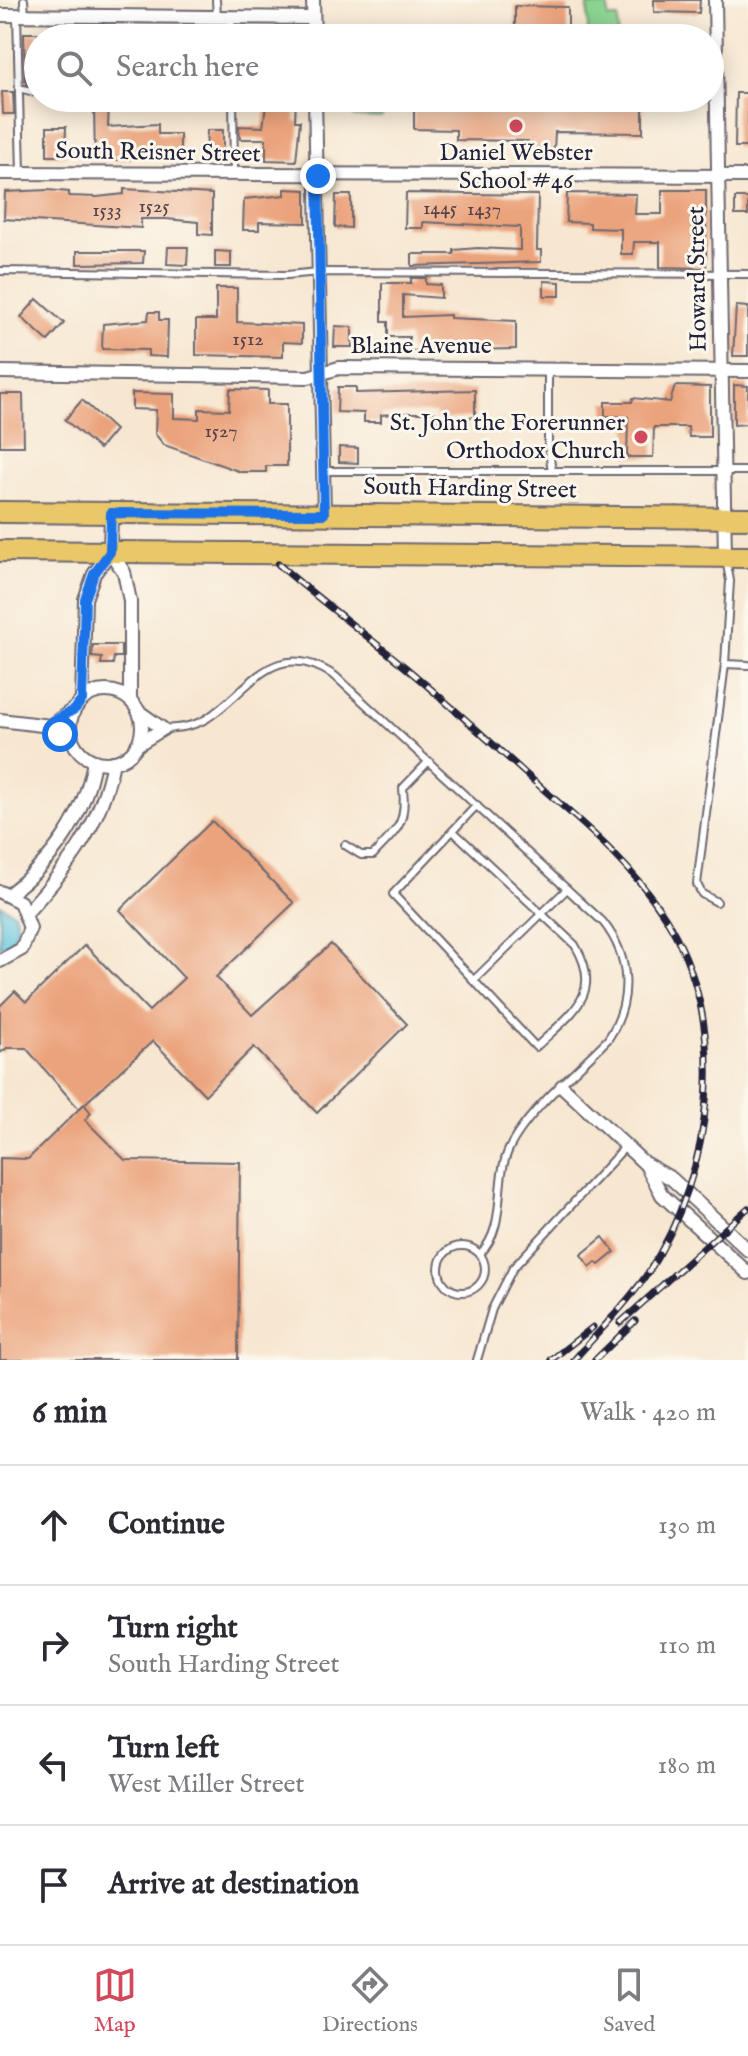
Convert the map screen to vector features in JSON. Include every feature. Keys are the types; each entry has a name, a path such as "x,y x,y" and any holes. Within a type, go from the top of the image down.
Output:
{"main road":[{"name":"South Harding Street","path":"6,510 748,518"},
{"path":"0,551 748,557"}],"street":[{"path":"123,0 123,16"},
{"path":"313,0 313,24"},
{"name":"Howard Street","path":"715,0 715,24"},
{"path":"0,15 313,18"},
{"path":"316,112 324,514"},
{"name":"Howard Street","path":"717,112 725,557"},
{"name":"South Reisner Street","path":"0,173 748,176"},
{"name":"Blaine Avenue","path":"0,372 308,377 339,368 748,371"},
{"path":"74,742 70,726 79,705 85,599 94,574 110,552 111,513"},
{"path":"110,552 124,572 130,601 134,706 142,728 137,745"},
{"path":"0,720 50,726 74,742 94,761 113,762 125,758 137,745 163,729 134,706 104,691 50,726"},
{"path":"0,961 14,956 26,943 30,928 27,912 4,893 38,870 66,835 84,798 94,761"},
{"path":"27,912 64,871 89,835 105,797 113,762"},
{"path":"562,1086 644,1163 672,1179 748,1250"},
{"path":"644,1163 662,1195 748,1273"}],"lane":[{"path":"21,173 19,88 24,0"},
{"path":"216,0 217,17"},
{"path":"231,17 231,24"},
{"path":"19,88 24,89"},
{"path":"233,112 234,176"},
{"path":"0,271 287,275 319,272 748,274"},
{"path":"548,369 548,445 552,471"},
{"path":"323,471 748,471"},
{"path":"717,902 702,894 697,884 725,664 730,581 725,557"},
{"path":"163,729 189,727 203,720 261,671 280,664 303,663 335,676 567,889 613,936 622,954 625,987 623,1008 613,1032 520,1131 507,1152 498,1221 480,1254 485,1276 476,1288 462,1292 443,1282 441,1260 450,1249 464,1245 480,1254"},
{"path":"725,664 748,665"},
{"path":"345,845 361,855 373,855 401,825 405,813 403,788 429,761"},
{"path":"453,831 575,945 584,959 587,989 580,1005 536,1047 393,894 477,805"},
{"path":"473,981 567,889"},
{"path":"477,1360 492,1309 513,1268 626,1146"}],"green space":[{"path":"588,6 608,6 608,18 618,18 618,24 588,24"},
{"path":"354,112 385,112 381,118 354,117"}],"water":[{"path":"0,904 14,913 18,927 12,941 0,947"}],"building":[{"path":"654,0 700,0 699,13 654,12"},
{"path":"515,6 568,7 568,24 515,24"},
{"path":"2,92 13,92 14,114 3,114"},
{"path":"736,93 748,93 748,147 735,147"},
{"path":"94,112 109,112 108,127 158,124 158,134 180,134 180,160 132,155 131,159 95,161"},
{"path":"265,112 295,112 295,121 300,121 296,161 266,160 266,139 240,139 239,126 263,127"},
{"path":"414,112 643,112 643,133 555,132 554,149 528,148 528,141 456,140 456,130 414,129"},
{"path":"47,127 66,127 65,156 47,156"},
{"path":"207,130 223,130 223,157 206,157"},
{"path":"124,189 212,194 212,235 198,234 198,222 166,219 141,219 141,228 4,219 5,192 48,190 69,192 69,196 97,197 124,194"},
{"path":"285,189 306,190 306,223 259,222 259,230 243,230 244,199 285,195"},
{"path":"662,190 706,190 706,268 660,267 660,242 634,242 633,254 621,254 621,229 590,228 590,223 566,222 567,193 636,194 635,214 662,214"},
{"path":"406,193 538,195 537,250 541,250 541,262 412,266 412,254 454,254 454,250 478,248 520,250 520,227 423,222 423,228 405,228"},
{"path":"336,195 351,195 351,228 335,227"},
{"path":"735,198 748,198 748,215 735,215"},
{"path":"168,247 188,247 187,265 167,264"},
{"path":"77,251 144,251 143,263 77,264"},
{"path":"215,251 231,252 231,267 215,267"},
{"path":"411,278 426,278 426,284 441,285 441,298 403,295 403,317 450,315 450,318 516,321 516,349 409,351 409,337 388,337 388,322 382,322 382,283 411,283"},
{"path":"544,281 560,282 560,296 544,296"},
{"path":"216,288 237,288 237,322 302,325 302,343 283,342 283,357 196,355 196,320 216,320"},
{"path":"37,299 64,323 48,341 21,317"},
{"path":"736,306 748,307 748,356 733,356"},
{"path":"149,312 159,312 159,320 168,320 167,357 148,356 148,350 102,349 103,324 148,320"},
{"path":"335,326 352,327 352,347 334,347"},
{"path":"734,385 748,386 748,424 734,425"},
{"path":"675,386 710,387 710,437 689,437 688,427 654,427 653,457 627,457 628,417 605,416 605,402 632,402 633,398 670,402"},
{"path":"338,387 356,387 356,393 475,390 475,417 436,420 436,413 405,413 381,415 381,422 364,422 364,413 337,412"},
{"path":"230,389 268,390 268,404 287,404 287,466 266,466 266,472 241,472 164,445 155,434 156,410 132,409 132,393 174,394 174,418 199,419 199,409 229,410"},
{"path":"0,394 23,394 24,446 0,446"},
{"path":"82,400 115,430 99,449 65,420"},
{"path":"339,447 358,448 358,463 339,462"},
{"path":"93,645 121,645 121,657 114,657 113,664 101,664 102,658 92,657"},
{"path":"212,821 294,903 216,977 252,1015 331,944 407,1024 317,1113 254,1047 205,1095 153,1041 79,1109 26,1048 7,1048 0,1053 0,1006 15,991 26,1002 85,945 149,1011 184,978 120,910"},
{"path":"84,1104 91,1113 85,1120 125,1160 240,1162 238,1360 0,1360 0,1158 28,1159"},
{"path":"603,1237 615,1252 599,1265 596,1262 590,1267 581,1255"}],"railway":[{"path":"278,564 421,680 601,841 651,896 686,959 700,1003 706,1049 706,1096 700,1143 688,1189 670,1233 648,1273 574,1360"},
{"path":"620,1323 748,1208"},
{"path":"595,1360 635,1321"},
{"path":"551,1360 593,1327"}],"place":[{"name":"Daniel Webster School #46","path":"516,126"},
{"name":"St. John the Forerunner Orthodox Church","path":"641,437"}],"route":[{"path":"60,734 52,729 52,722 75,709 82,700 85,599 88,585 110,552 111,513 324,514 318,176"}]}
